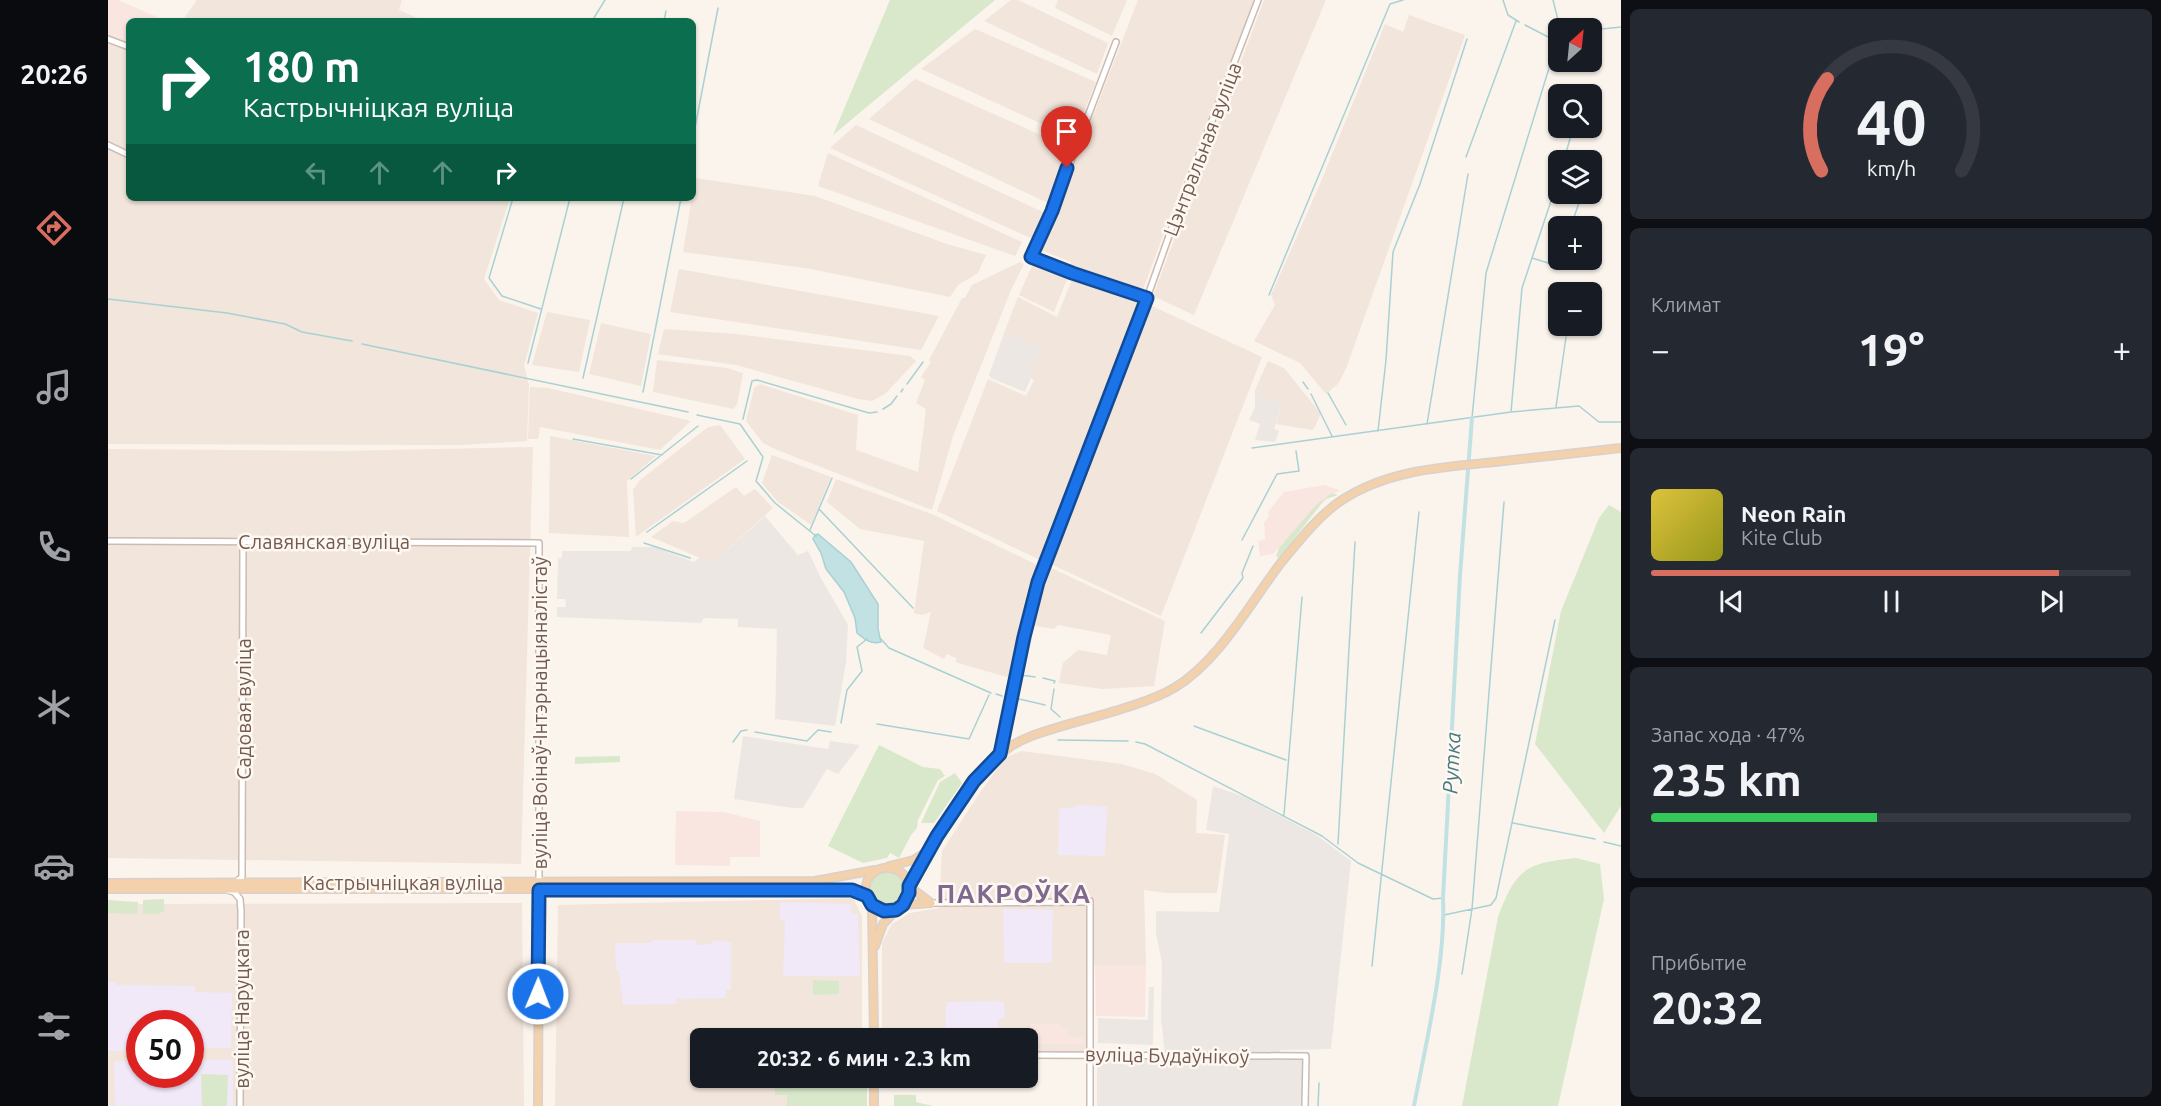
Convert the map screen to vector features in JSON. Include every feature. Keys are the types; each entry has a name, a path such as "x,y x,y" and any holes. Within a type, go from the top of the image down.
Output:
{"main road":[{"path":"909,886 928,851 980,773 1000,754 1012,745 1035,735 1136,703 1173,688 1211,657 1312,526 1331,508 1346,498 1385,480 1419,471 1621,448"},
{"name":"Кастрычніцкая вуліца","path":"108,890 815,881 914,860 928,851"},
{"path":"874,948 880,931 909,893 907,879 897,870 880,869 872,874 866,884 867,896 872,905 874,1028"},
{"path":"918,871 918,886 922,894"},
{"name":"Кастрычніцкая вуліца","path":"108,883 813,889 852,890 867,896"},
{"path":"538,1106 539,886"},
{"path":"909,886 931,903"},
{"path":"872,905 884,911 931,903"},
{"path":"874,1088 874,1106"}],"street":[{"name":"Цэнтральная вуліца","path":"1000,754 1014,682 1038,582 1258,0"},
{"path":"108,39 126,46"},
{"path":"1116,42 1052,211 1031,257 1147,298"},
{"path":"108,145 126,154"},
{"name":"Славянская вуліца","path":"108,541 539,543"},
{"name":"Садовая вуліца","path":"242,877 243,541"},
{"name":"вуліца Воінаў-Інтэрнацыяналістаў","path":"539,543 539,886"},
{"path":"235,883 242,877 250,883"},
{"path":"241,911 246,893 259,889"},
{"path":"224,890 234,892 240,899 241,911"},
{"path":"931,903 1090,901 1090,1106"},
{"name":"вуліца Наруцкага","path":"240,1106 241,911"},
{"name":"вуліца Будаўнікоў","path":"1038,1055 1306,1056 1305,1106"}],"shaded area":[{"path":"108,0 118,0 159,18 126,18 126,42 108,34"},
{"path":"197,0 402,0 399,10 417,18 184,18"},
{"path":"1011,0 1018,0 1108,43 1097,74 984,21"},
{"path":"1058,0 1127,0 1112,36 1055,8"},
{"path":"1138,0 1255,0 1142,292 1070,266 1071,262 1041,250"},
{"path":"1264,0 1326,0 1194,315 1153,296"},
{"path":"1409,15 1465,35 1347,366 1339,383 1326,394 1300,363 1254,341 1275,305 1271,295 1320,184 1385,24 1403,32"},
{"path":"975,29 1096,82 1073,138 921,69"},
{"path":"108,34 126,42 126,201 509,201 484,279 499,300 538,313 524,366 529,385 527,441 461,445 108,444"},
{"path":"915,79 1070,148 1050,204 869,119"},
{"path":"856,125 1045,213 1035,240 830,148"},
{"path":"828,153 1022,242 1015,256 818,186"},
{"path":"696,178 815,196 947,244 986,255 978,273 958,285 950,297 805,268 683,252 691,201 696,201"},
{"path":"1020,262 1024,264 1011,290 953,436 932,510 777,450 763,443 746,421 754,388 760,384 858,415 856,450 918,472 926,409 916,403 925,380 921,377 931,362 929,360 962,298 965,298 972,285"},
{"path":"1032,266 1067,279 1054,312 1019,295"},
{"path":"679,269 939,316 921,350 670,312"},
{"path":"1073,277 1140,301 1042,561 937,511 988,379 1026,396 1034,380 1029,377 1042,347 1004,333 1018,297 1057,317"},
{"path":"1150,305 1262,357 1161,616 1049,563"},
{"path":"547,312 590,320 579,372 532,365"},
{"path":"601,323 651,334 641,386 589,374"},
{"path":"664,329 736,334 910,356 916,361 885,394 872,401 736,365 658,354"},
{"path":"1004,333 1043,347 1029,377 1031,378 1025,392 991,378 989,375"},
{"path":"657,360 727,368 743,373 737,405 733,409 653,392"},
{"path":"1268,361 1284,368 1321,414 1313,430 1276,424 1282,404 1264,397 1265,393 1255,390"},
{"path":"530,387 548,388 691,421 660,450 540,427 538,439 528,439"},
{"path":"1255,390 1265,393 1264,397 1282,404 1274,429 1279,431 1275,442 1255,440 1260,424 1249,420 1255,407"},
{"path":"720,425 745,459 636,537 633,490 640,480 708,427"},
{"path":"550,436 656,456 627,481 629,537 549,533"},
{"path":"533,447 521,864 108,858 108,449 340,451"},
{"path":"772,455 831,477 811,525 778,502 762,483"},
{"path":"836,479 934,515 1039,566 1010,678 955,662 957,659 947,654 944,659 923,648 931,612 922,615 914,613 924,541 860,529 827,502"},
{"path":"1324,485 1340,490 1324,500 1273,554 1260,556 1258,541 1265,539 1264,522 1269,517 1268,512 1284,492"},
{"path":"736,487 744,496 755,489 773,508 712,563 651,537 673,521 684,523"},
{"path":"765,516 798,555 808,551 848,625 846,662 835,726 775,719 777,629 738,627 738,619 704,618 701,623 557,617 557,607 566,607 565,599 557,599 558,558 562,558 562,551 631,551 632,547 654,547 694,562 700,557 712,563"},
{"path":"1047,566 1165,621 1154,686 1102,689 1059,683 1063,663 1078,650 1107,655 1111,635 1058,625 1054,629 1030,625"},
{"path":"743,736 828,749 830,741 860,745 838,774 827,769 803,808 792,808 734,799"},
{"path":"1021,751 1122,764 1155,774 1197,800 1196,833 1225,835 1217,893 1167,893 1144,890 1146,965 1088,965 1089,1056 1038,1053 1038,1028 882,1028 882,943 892,924 910,913 939,908 942,851 1005,758"},
{"path":"1213,786 1245,797 1318,836 1351,861 1331,1049 1280,1050 1280,1054 1165,1054 1161,1019 1162,963 1156,934 1156,911 1219,912 1229,834 1206,830"},
{"path":"1077,805 1107,806 1105,856 1058,855 1059,808 1073,808"},
{"path":"676,811 724,812 760,821 760,857 730,857 730,866 675,865"},
{"path":"853,898 862,916 862,1028 690,1028 690,1088 862,1088 863,1106 555,1106 558,905"},
{"path":"780,902 851,904 851,914 858,914 860,976 783,976 785,920 780,920"},
{"path":"522,903 524,1106 108,1106 108,904"},
{"path":"1003,909 1053,910 1052,963 1004,963"},
{"path":"654,940 696,940 696,945 711,944 713,940 731,942 731,990 726,990 726,998 676,999 676,1004 623,1005 619,971 616,970 615,943 648,943"},
{"path":"1095,965 1146,965 1145,1017 1096,1016"},
{"path":"108,982 114,982 117,985 195,986 195,992 232,993 231,1048 204,1048 204,1010 126,1010 126,1051 108,1051"},
{"path":"1149,987 1154,987 1153,1045 1098,1043 1098,1018 1148,1020"},
{"path":"1004,1001 1005,1018 998,1019 999,1028 945,1028 946,1002"},
{"path":"1030,1024 1061,1024 1061,1028 1068,1028 1068,1037 1084,1037 1084,1044 1038,1044 1038,1028 1030,1028"},
{"path":"1097,1057 1304,1058 1302,1106 1097,1106"},
{"path":"204,1060 233,1060 233,1106 115,1106 114,1061 126,1061 126,1088 204,1088"}],"green space":[{"path":"890,0 995,0 833,135"},
{"path":"1332,493 1338,495 1326,499 1279,558 1276,556 1279,548 1316,505"},
{"path":"1609,505 1621,512 1621,806 1604,833 1535,744 1561,611 1599,518"},
{"path":"879,745 923,767 940,769 945,776 938,780 918,820 917,828 899,858 890,853 887,858 863,863 828,846"},
{"path":"620,756 620,762 575,764 575,757"},
{"path":"955,773 962,783 934,823 921,823 940,782"},
{"path":"1576,858 1600,864 1604,899 1558,1106 1462,1106 1498,917 1504,901 1517,879 1525,871 1545,863"},
{"path":"887,871 900,876 905,889 900,902 887,907 874,902 869,889 874,876"},
{"path":"164,899 164,911 158,914 143,914 143,900"},
{"path":"108,900 138,902 137,914 108,913"},
{"path":"813,980 839,981 839,994 813,995"},
{"path":"204,1074 228,1075 227,1106 202,1106"},
{"path":"775,1088 867,1088 867,1106 787,1106 787,1095 775,1095"},
{"path":"894,1095 916,1095 916,1102 933,1106 894,1106"}],"water":[{"path":"818,534 851,562 878,604 878,629 881,642 871,642 857,633 855,618 844,592 826,569 813,539"}],"waterway":[{"path":"594,18 605,0"},
{"path":"1269,295 1390,4 1403,0"},
{"path":"1503,0 1508,15 1519,22"},
{"path":"1553,0 1558,18"},
{"path":"696,122 718,8"},
{"path":"665,18 666,11"},
{"path":"1466,157 1516,21"},
{"path":"1525,25 1548,37"},
{"path":"1602,29 1621,27"},
{"path":"1378,431 1386,360 1393,252 1420,184 1467,39"},
{"path":"1472,418 1486,273 1548,72"},
{"path":"1567,150 1570,138"},
{"path":"1427,424 1468,174"},
{"path":"512,201 489,278 502,296 541,309"},
{"path":"528,363 569,201"},
{"path":"583,378 623,201"},
{"path":"643,392 680,201"},
{"path":"1511,412 1522,288 1550,204"},
{"path":"1574,216 1579,204"},
{"path":"1532,258 1548,263"},
{"path":"108,299 227,313 285,324 302,332 352,341"},
{"path":"1556,407 1566,337"},
{"path":"362,344 688,412"},
{"path":"907,384 923,362"},
{"path":"743,419 752,381 757,380 869,413 877,412"},
{"path":"1303,382 1308,389"},
{"path":"1328,393 1346,425"},
{"path":"1311,394 1332,436"},
{"path":"883,409 897,396"},
{"path":"1252,448 1511,412 1579,406 1599,422 1621,422"},
{"path":"697,415 740,424 763,457 756,481 775,503 816,536"},
{"name":"Рутка","path":"1414,1106 1434,1002 1441,948 1460,575 1472,418"},
{"path":"631,479 698,426"},
{"path":"573,439 662,455"},
{"path":"1242,540 1277,474 1299,471 1296,451"},
{"path":"647,532 747,461"},
{"path":"810,530 832,478"},
{"path":"1462,974 1472,909 1504,502"},
{"path":"819,509 913,608"},
{"path":"1372,966 1419,512"},
{"path":"1338,844 1355,542"},
{"path":"644,543 690,558"},
{"path":"1201,633 1243,578 1242,573 1253,546"},
{"path":"1284,815 1302,597"},
{"path":"1444,915 1491,905 1496,898 1555,620"},
{"path":"841,723 847,690 862,671 857,647 867,639"},
{"path":"881,639 889,648 991,693"},
{"path":"1021,675 1035,677"},
{"path":"1043,678 1055,681 1054,683"},
{"path":"1054,689 1051,709 1060,717"},
{"path":"996,694 1002,696"},
{"path":"877,724 969,739 989,695"},
{"path":"1015,698 1045,705"},
{"path":"1194,726 1286,760"},
{"path":"733,742 741,731 747,730"},
{"path":"755,732 807,741 818,730 831,732"},
{"path":"1058,740 1128,741"},
{"path":"1136,742 1145,744 1322,836 1358,863 1433,899 1443,898"},
{"path":"1513,823 1595,839"},
{"path":"1604,842 1621,846"},
{"path":"1318,1106 1319,1083"}],"district":[{"name":"ПАКРОЎКА","path":"1014,893"}],"route":[{"path":"538,994 539,890 852,890 867,896 877,909 896,910 907,899 909,886 928,851 974,781 1000,754 1014,682 1038,582 1147,298 1031,257 1052,211 1067,168"}]}
